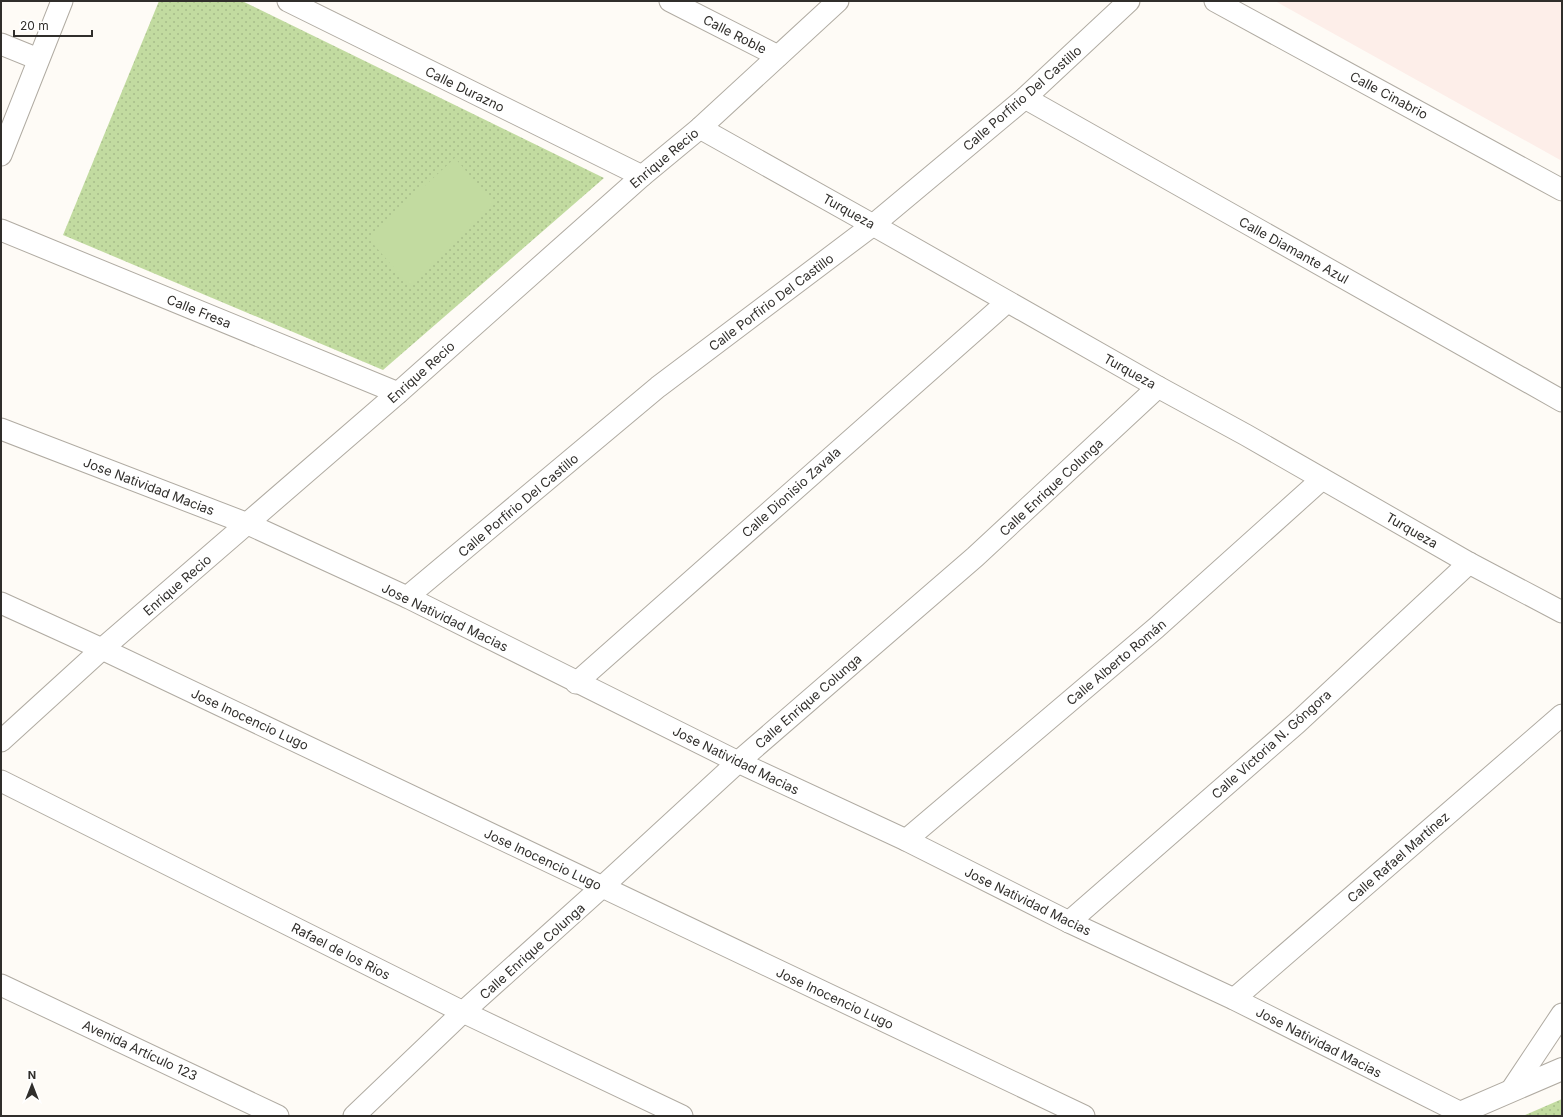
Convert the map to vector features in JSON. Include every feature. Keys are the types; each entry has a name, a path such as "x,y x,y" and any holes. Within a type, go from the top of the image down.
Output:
{"street":[{"path":"1,155 62,1"},
{"name":"Calle Durazno","path":"288,1 642,176"},
{"name":"Calle Roble","path":"670,1 778,56"},
{"name":"Enrique Recio","path":"1,741 102,649 398,393 642,176 700,128 838,1"},
{"name":"Calle Porfirio Del Castillo","path":"407,597 658,387 873,225 1025,98 1129,1"},
{"name":"Calle Cinabrio","path":"1215,1 1562,190"},
{"path":"1,44 38,59"},
{"name":"Calle Diamante Azul","path":"1025,98 1562,401"},
{"name":"Turqueza","path":"700,128 1158,387 1246,435 1469,563 1562,612"},
{"name":"Calle Fresa","path":"1,230 398,393"},
{"name":"Calle Dionisio Zavala","path":"576,682 1007,302"},
{"name":"Calle Enrique Colunga","path":"354,1116 463,1012 738,762 975,557 1158,387"},
{"name":"Jose Natividad Macias","path":"1,429 248,524 407,597 738,762 906,840 1069,922 1234,999 1457,1114"},
{"name":"Calle Alberto Román","path":"906,840 1156,628 1322,479"},
{"name":"Calle Victoria N. Góngora","path":"1069,922 1297,723 1469,563"},
{"name":"Jose Inocencio Lugo","path":"1,603 102,649 1084,1116"},
{"name":"Calle Rafael Martínez","path":"1234,999 1562,715"},
{"name":"Rafael de los Rios","path":"1,781 463,1012 682,1116"},
{"name":"Avenida Artículo 123","path":"1,985 278,1116"},
{"path":"1512,1090 1560,1023"},
{"path":"1457,1114 1562,1068"}],"shaded area":[{"path":"1275,1 1562,1 1562,161"}],"green space":[{"path":"159,1 242,1 604,178 383,370 63,235"},
{"path":"455,158 494,204 409,285 368,238"},
{"path":"1562,1099 1562,1116 1523,1116"}]}
